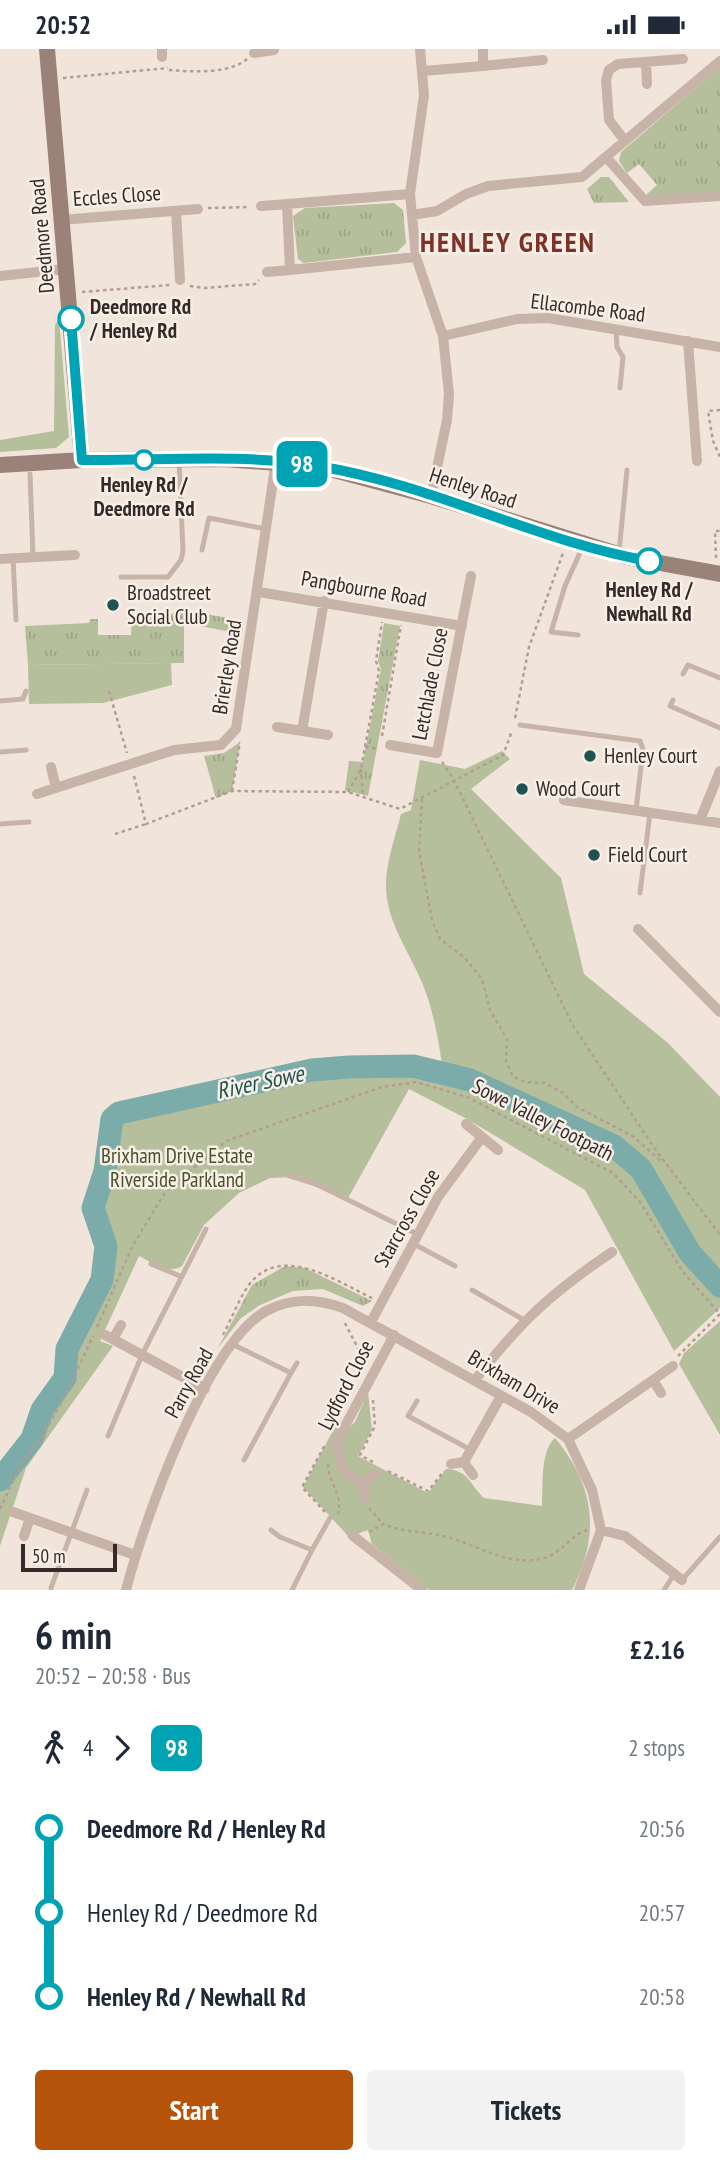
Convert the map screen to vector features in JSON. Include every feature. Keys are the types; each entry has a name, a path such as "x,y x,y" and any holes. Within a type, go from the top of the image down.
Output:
{"main road":[{"name":"Deedmore Road","path":"47,49 82,460"},
{"name":"Henley Road","path":"0,465 82,460 179,460 276,461 318,466 431,496 619,555 718,573"}],"street":[{"path":"254,53 285,49"},
{"path":"421,49 423,110 410,194 416,257 443,336 448,372 447,420 431,496"},
{"path":"483,49 483,66"},
{"path":"625,141 609,120 606,75 618,64 683,59"},
{"path":"423,71 543,61"},
{"path":"412,215 437,211 466,194 488,186 582,177 720,61"},
{"path":"646,62 647,84"},
{"path":"606,157 645,201 720,196"},
{"path":"261,206 410,194"},
{"path":"287,204 290,270"},
{"name":"Eccles Close","path":"61,220 198,209"},
{"name":"Eccles Close","path":"176,211 180,280"},
{"path":"267,272 416,257"},
{"path":"0,276 66,269"},
{"name":"Ellacombe Road","path":"443,336 531,317 720,347"},
{"path":"688,341 696,461"},
{"name":"Brierley Road","path":"37,794 184,747 221,745 232,735 236,729 259,592 276,461"},
{"path":"0,559 75,555"},
{"name":"Letchlade Close","path":"385,747 437,753 471,576"},
{"name":"Pangbourne Road","path":"259,592 462,626"},
{"path":"302,731 324,601"},
{"path":"277,727 328,736"},
{"path":"51,767 56,787"},
{"path":"700,820 720,771"},
{"path":"564,800 720,823"},
{"path":"638,929 720,1012"},
{"path":"466,1124 498,1150"},
{"name":"Starcross Close","path":"371,1322 438,1197 482,1137"},
{"path":"474,1380 541,1303 612,1252"},
{"name":"Parry Road","path":"126,1590 135,1555 167,1469 205,1389 232,1344 256,1319 282,1304 303,1300 322,1300 371,1322"},
{"name":"Brixham Drive","path":"371,1322 531,1412 568,1439 592,1490 601,1530"},
{"path":"121,1325 109,1337 205,1389"},
{"name":"Lydford Close","path":"363,1484 353,1479 341,1467 337,1454 338,1439 394,1335"},
{"path":"568,1439 673,1366"},
{"path":"653,1380 661,1393"},
{"path":"464,1462 501,1396"},
{"path":"451,1464 464,1462"},
{"path":"464,1462 473,1475"},
{"path":"366,1498 363,1484 376,1474"},
{"path":"13,1512 135,1555"},
{"path":"24,1536 30,1518"},
{"path":"579,1590 601,1530 625,1536 678,1578"},
{"path":"369,1532 356,1538 422,1590"}],"lane":[{"path":"615,329 617,348 623,357 620,388"},
{"path":"121,577 167,577 181,559 179,460"},
{"path":"619,555 626,470"},
{"path":"30,474 33,557"},
{"path":"202,550 209,518 267,530"},
{"path":"578,635 551,632 565,586 583,545"},
{"path":"13,558 16,620"},
{"path":"683,674 688,665 720,678"},
{"path":"0,701 23,699 26,691"},
{"path":"673,700 670,706 720,728"},
{"path":"520,725 640,741 643,749 636,810"},
{"path":"0,752 26,751"},
{"path":"640,893 650,813"},
{"path":"0,824 29,823"},
{"path":"286,1175 316,1184 415,1238 454,1266"},
{"path":"108,1436 142,1355 206,1229"},
{"path":"151,1264 180,1276"},
{"path":"472,1290 524,1320"},
{"path":"232,1344 291,1373"},
{"path":"244,1460 297,1363"},
{"path":"416,1401 408,1416 471,1450"},
{"path":"51,1588 87,1490"},
{"path":"292,1590 330,1518"},
{"path":"271,1530 280,1537 312,1550"},
{"path":"664,1590 720,1537"}],"path":[{"path":"162,53 169,70"},
{"path":"50,80 239,66 254,53"},
{"path":"198,209 261,206"},
{"path":"68,293 180,284 204,288 255,284 267,272"},
{"path":"720,410 708,411 713,441 720,457"},
{"path":"718,573 715,531 720,531"},
{"path":"115,834 232,791 348,792 400,809 503,755 510,740 529,647 567,540"},
{"path":"348,792 360,769 365,747 379,671 376,660 384,612"},
{"path":"382,736 404,615"},
{"path":"109,691 146,824"},
{"path":"232,735 240,742 232,791"},
{"path":"365,747 385,747"},
{"path":"437,753 454,780 572,1024 667,1166 720,1235"},
{"path":"360,769 363,797"},
{"path":"422,799 419,851 432,920 440,939 464,957 482,979 490,1010 507,1039 506,1061 513,1077 525,1082 545,1083 564,1093 577,1107 634,1137 667,1166"},
{"name":"Sowe Valley Footpath","path":"0,1509 22,1464 43,1435 68,1390 132,1247 166,1191 226,1140 382,1087 416,1082 467,1097 613,1173 640,1202 682,1272 720,1314"},
{"path":"335,1305 371,1377 375,1426 360,1455 428,1491 451,1464"},
{"path":"673,1366 680,1351 720,1314"},
{"path":"338,1439 331,1451 328,1475 337,1488 341,1502 338,1515 356,1538"},
{"path":"326,1443 302,1487 330,1518"},
{"path":"366,1498 370,1510 383,1524 399,1530 446,1537 522,1563 549,1556 580,1532 601,1530"},
{"path":"369,1532 383,1524"}],"green space":[{"path":"720,67 720,192 651,198 646,195 657,185 639,164 627,173 619,161 621,152"},
{"path":"601,177 609,177 629,202 594,203 587,189"},
{"path":"394,203 403,210 406,243 397,252 304,263 298,259 293,216 305,208"},
{"path":"59,319 69,437 56,448 0,452 0,440 54,431 55,325"},
{"path":"184,610 244,621 242,634 184,623 184,663 28,665 25,626 89,623 90,619 98,619 98,635 131,635 132,615 171,614"},
{"path":"384,623 400,626 368,796 345,790 349,761 363,762 381,669 378,661"},
{"path":"171,663 172,685 103,703 29,704 28,665"},
{"path":"240,742 232,791 216,798 204,756 224,753"},
{"path":"502,751 510,759 471,789 561,878 584,974 668,1043 720,1097 720,1277 707,1266 688,1239 658,1178 648,1164 632,1150 610,1135 551,1105 442,1064 427,994 391,915 386,889 389,861 401,814 411,810 420,760 465,769"},
{"name":"Brixham Drive Estate Riverside Parkland","path":"366,1069 440,1077 477,1089 556,1127 595,1152 619,1157 637,1170 654,1195 696,1276 720,1296 720,1308 674,1351 585,1190 467,1119 409,1089 347,1200 293,1177 270,1178 239,1193 204,1225 182,1266 165,1269 139,1256 100,1341 113,1346 26,1468 0,1546 0,1489 38,1439 44,1414 54,1404 68,1378 71,1350 111,1273 114,1253 99,1207 115,1163 116,1122 122,1117 291,1078"},
{"path":"285,1266 305,1268 372,1301 363,1306 323,1289 293,1291 260,1305 241,1318 218,1348 252,1285"},
{"path":"720,1321 720,1435 679,1364 684,1353"},
{"path":"368,1392 372,1430 358,1456 428,1493 446,1469 464,1475 484,1498 542,1506 545,1460 555,1438 579,1474 589,1511 587,1549 572,1590 429,1590 372,1544 368,1530 349,1537 303,1487 337,1423 347,1429 355,1422"}],"waterway":[{"name":"River Sowe","path":"0,1480 32,1439 42,1410 65,1378 67,1349 102,1280 106,1246 93,1208 105,1171 112,1119 119,1113 312,1070 413,1066 470,1080 614,1146 641,1169 690,1253 720,1286"}],"bus line":[{"name":"98","path":"71,319 82,460 224,459 318,466 414,491 626,557 649,561"}],"place":[{"name":"Deedmore Rd / Henley Rd","path":"71,319"},
{"name":"Henley Rd / Deedmore Rd","path":"144,460"},
{"name":"Henley Rd / Newhall Rd","path":"649,561"},
{"name":"Broadstreet Social Club","path":"113,605"},
{"name":"Henley Court","path":"590,756"},
{"name":"Wood Court","path":"522,789"},
{"name":"Field Court","path":"594,855"}],"district":[{"name":"HENLEY GREEN","path":"508,242"}]}
